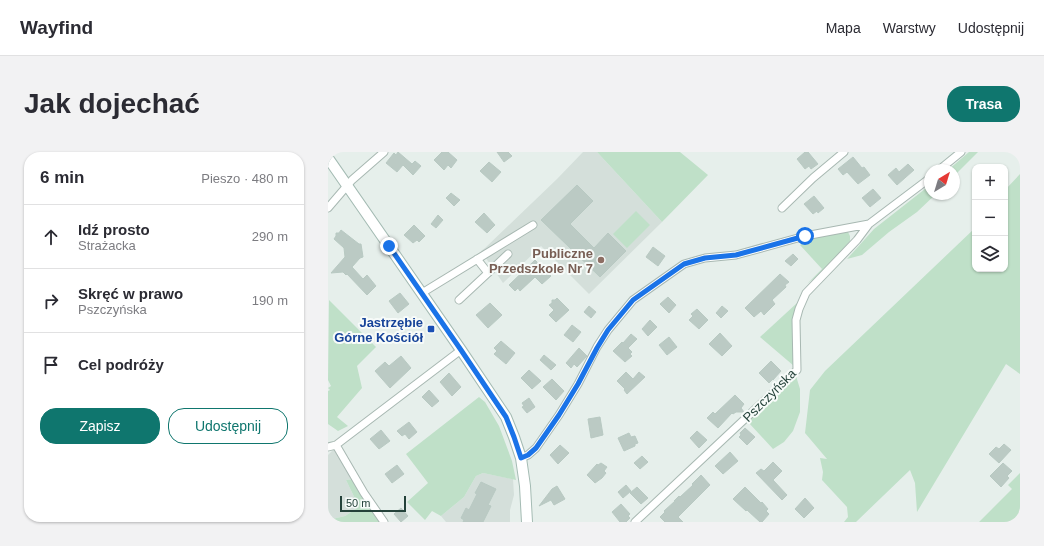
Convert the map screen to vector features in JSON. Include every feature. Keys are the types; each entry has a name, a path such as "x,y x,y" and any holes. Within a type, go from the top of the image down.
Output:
{"street":[{"path":"328,208 352,180 384,152"},
{"path":"782,208 813,178 844,152"},
{"path":"946,164 961,152"},
{"path":"328,158 506,417 524,456 527,522"},
{"path":"524,456 536,448 578,384 608,330 633,300 684,264 705,258 736,255 805,236 869,224 924,183"},
{"name":"Pszczyńska","path":"635,522 797,370 796,320 806,293 857,240 869,224"},
{"path":"422,293 533,225"},
{"path":"459,300 508,254"},
{"path":"477,260 488,273"},
{"path":"328,447 336,444 461,350"},
{"path":"336,444 364,493 384,522"}],"shaded area":[{"path":"583,152 597,152 662,222 589,294 541,246 503,283 481,251 557,179"},
{"path":"334,449 354,479 346,480 359,507 345,516 328,520 328,455"},
{"path":"483,473 513,479 514,495 510,510 510,522 446,522 441,516 464,497 476,476"}],"green space":[{"path":"597,152 680,152 708,175 662,222"},
{"path":"969,152 978,152 960,170 960,164 955,164"},
{"path":"1020,174 1020,374 1006,364 917,512 915,483 910,470 856,522 844,522 848,517 847,507 822,480 823,472 820,458 827,459 805,433 810,390 825,371 972,231 972,272 1008,272 1008,187"},
{"path":"924,190 924,200 930,200 917,212 889,232 862,255 847,259 874,229"},
{"path":"636,211 650,225 627,248 613,234"},
{"path":"848,232 850,241 826,269 807,284 822,269 800,245 812,239"},
{"path":"329,300 376,347 357,366 362,388 337,417 348,426 338,431 328,424 328,391 330,390 328,388 331,386 328,380"},
{"path":"797,303 793,320 794,366 760,337"},
{"path":"796,376 800,389 800,412 793,431 784,442 773,449 748,422"},
{"path":"479,397 485,402 499,426 512,461 516,480 483,473 476,476 464,497 441,516 432,511 425,520 407,502 428,483 406,454"},
{"path":"1020,473 1020,522 979,522 1012,489 1008,485"},
{"path":"354,479 380,522 328,522 328,520 345,516 359,507 346,480"}],"building":[{"path":"398,152 412,164 415,161 421,166 413,175 403,165 397,172 386,163 394,153 396,155"},
{"path":"442,152 448,152 457,160 451,168 448,165 444,170 434,160"},
{"path":"497,152 508,152 512,156 504,162"},
{"path":"805,152 808,152 818,164 811,169 809,166 805,169 797,159"},
{"path":"853,157 870,175 858,184 847,172 843,175 838,169"},
{"path":"489,162 501,172 492,182 480,171"},
{"path":"908,164 914,170 897,185 888,175 896,168 899,172"},
{"path":"577,185 593,201 570,224 594,248 608,233 626,251 600,277 541,220"},
{"path":"873,189 881,198 870,207 862,198"},
{"path":"451,193 460,200 454,206 446,198"},
{"path":"814,196 824,208 818,213 817,211 813,214 804,204"},
{"path":"484,213 495,225 487,233 475,222"},
{"path":"438,215 443,220 436,228 431,224"},
{"path":"414,225 425,236 419,242 417,240 413,243 404,235"},
{"path":"341,230 361,244 363,257 360,258 352,267 363,279 367,275 376,286 367,295 347,274 346,275 343,272 331,273 345,257 344,248 334,239 336,233 339,233"},
{"path":"653,247 665,256 658,266 646,257"},
{"path":"793,254 798,259 791,266 785,261"},
{"path":"535,260 551,276 542,284 535,277 520,291 518,288 515,291 509,285"},
{"path":"780,274 789,282 785,285 786,287 772,300 775,304 764,315 761,311 754,317 745,308"},
{"path":"400,293 409,304 398,313 389,301"},
{"path":"668,297 676,305 669,313 660,304"},
{"path":"557,298 569,310 556,322 549,315 554,310 549,305 552,303 552,300"},
{"path":"490,303 502,315 488,328 476,315"},
{"path":"589,306 596,312 591,318 584,312"},
{"path":"722,306 728,311 721,318 716,313"},
{"path":"697,309 708,320 699,329 689,320 693,316 691,314"},
{"path":"650,320 657,327 648,336 642,329"},
{"path":"572,325 581,332 573,342 564,335"},
{"path":"720,333 732,346 722,356 709,344"},
{"path":"631,334 637,339 628,348 632,352 630,354 632,356 625,362 613,351"},
{"path":"669,337 677,347 667,355 659,345"},
{"path":"501,341 515,353 506,364 494,354 497,351 494,348"},
{"path":"579,348 587,356 577,367 574,364 571,368 566,363"},
{"path":"544,355 556,365 551,370 540,360"},
{"path":"401,356 411,368 390,388 375,371 385,362 389,366"},
{"path":"771,361 781,371 769,383 759,373"},
{"path":"529,370 541,381 532,389 521,378"},
{"path":"626,372 633,379 639,372 645,377 627,394 624,390 625,389 617,381"},
{"path":"449,373 461,387 452,396 440,382"},
{"path":"552,379 564,391 556,400 543,387"},
{"path":"429,390 439,401 432,407 422,397"},
{"path":"735,395 744,404 741,408 744,412 732,413 718,428 707,418 713,412 715,414"},
{"path":"529,398 535,407 527,413 522,407 524,406 522,403"},
{"path":"600,417 603,435 591,438 588,419"},
{"path":"409,422 417,432 409,439 405,434 402,436 397,431"},
{"path":"745,428 755,437 747,445 739,437 741,435 740,433"},
{"path":"381,430 390,441 379,449 370,439"},
{"path":"697,431 707,440 699,448 690,438"},
{"path":"629,433 631,437 635,436 638,443 624,451 618,438"},
{"path":"1004,444 1011,450 999,463 989,454 996,447 999,449"},
{"path":"560,445 569,453 558,464 550,455"},
{"path":"730,452 738,461 723,474 715,466"},
{"path":"642,456 648,462 640,469 634,463"},
{"path":"773,462 782,471 773,480 787,495 782,500 756,473 761,469 764,471"},
{"path":"601,463 607,467 604,471 606,473 595,483 587,475 597,464 598,465"},
{"path":"1003,463 1012,471 1007,476 1009,478 1001,487 990,476"},
{"path":"397,465 404,474 392,483 385,474"},
{"path":"701,475 710,485 678,517 683,522 665,522 660,517 665,512 664,511 693,485 692,484"},
{"path":"481,482 496,489 488,505 491,506 483,522 463,522 464,520 461,518 466,508 469,510"},
{"path":"626,485 631,491 623,498 618,492"},
{"path":"557,486 565,499 554,505 551,500 539,506 552,489"},
{"path":"637,487 648,498 641,504 630,493"},
{"path":"745,487 768,509 766,511 769,514 762,522 760,522 747,510 746,511 733,499"},
{"path":"805,498 814,508 804,518 795,509"},
{"path":"621,504 630,514 628,516 630,518 626,522 620,522 612,512"},
{"path":"401,508 408,516 401,522 394,514"}],"place":[{"name":"Publiczne Przedszkole Nr 7","path":"601,260"},
{"name":"Jastrzębie Górne Kościół","path":"431,329"}],"route":[{"path":"389,246 506,417 521,458 528,455 536,448 578,384 608,330 633,300 684,264 705,258 736,255 805,236"}]}
